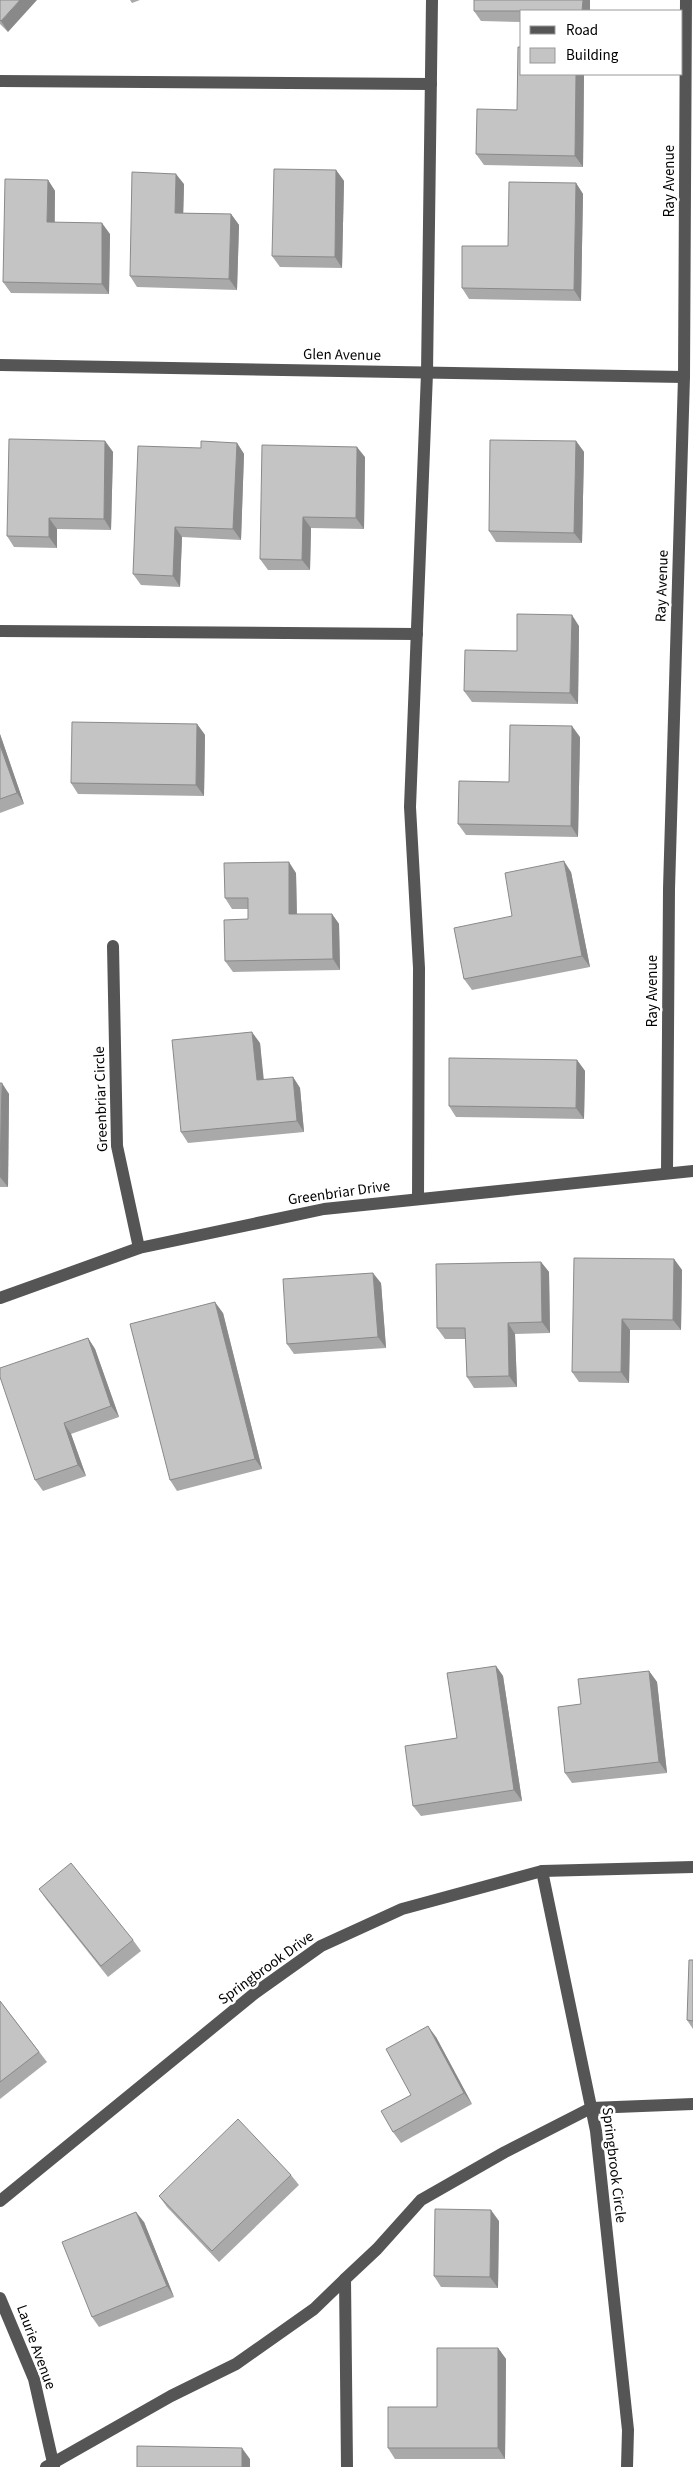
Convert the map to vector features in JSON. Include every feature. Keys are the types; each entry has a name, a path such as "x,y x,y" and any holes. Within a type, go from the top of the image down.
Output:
{"street":[{"path":"418,1199 420,968 410,807 427,373 432,0"},
{"name":"Ray Avenue","path":"667,1173 669,889 684,377 686,0"},
{"path":"0,81 431,84"},
{"name":"Glen Avenue","path":"0,365 684,377"},
{"path":"0,631 417,634"},
{"name":"Greenbriar Circle","path":"113,946 117,1146 139,1248"},
{"name":"Greenbriar Drive","path":"0,1298 139,1248 324,1209 693,1171"},
{"name":"Springbrook Drive","path":"0,2201 255,1993 322,1946 402,1909 542,1871 693,1867"},
{"name":"Springbrook Circle","path":"542,1871 596,2131 628,2430 627,2467"},
{"path":"51,2466 171,2396 236,2364 314,2309 377,2248 421,2200 505,2152 591,2108 693,2104"},
{"path":"345,2279 347,2467"},
{"name":"Laurie Avenue","path":"0,2298 34,2380 51,2466"}],"building":[{"path":"0,0 20,0 1,21 0,20"},
{"path":"474,0 583,0 582,10 474,11"},
{"path":"518,47 520,47 520,75 576,75 575,156 476,154 477,109 517,110"},
{"path":"274,169 336,170 335,257 272,256"},
{"path":"132,172 176,174 175,213 231,214 229,279 130,276"},
{"path":"5,179 48,180 47,222 102,223 102,284 3,282"},
{"path":"509,182 576,183 574,290 462,288 462,246 508,246"},
{"path":"9,439 105,441 104,519 49,518 49,537 7,536"},
{"path":"490,440 576,441 574,533 489,531"},
{"path":"201,441 237,443 233,529 175,527 173,576 133,574 138,446 201,448"},
{"path":"262,445 357,447 356,518 303,517 302,560 260,559"},
{"path":"517,614 572,615 570,693 464,691 465,650 517,651"},
{"path":"72,722 197,724 196,785 71,783"},
{"path":"510,725 572,726 571,826 458,824 459,781 509,782"},
{"path":"0,745 17,793 0,799"},
{"path":"564,861 582,956 464,979 454,928 512,916 505,873"},
{"path":"289,862 289,914 332,914 333,959 225,961 224,920 248,919 248,898 225,898 224,863"},
{"path":"252,1032 257,1080 293,1077 297,1121 181,1132 172,1040"},
{"path":"449,1058 577,1060 576,1108 449,1106"},
{"path":"0,1083 2,1083 0,1173"},
{"path":"574,1258 674,1259 673,1320 622,1319 621,1372 572,1372"},
{"path":"541,1262 542,1322 508,1323 509,1376 467,1377 465,1328 437,1328 436,1264"},
{"path":"373,1273 378,1337 287,1344 283,1279"},
{"path":"215,1302 255,1459 170,1480 130,1324"},
{"path":"88,1338 111,1406 64,1423 78,1465 35,1480 0,1377 0,1368"},
{"path":"496,1666 514,1790 413,1806 405,1746 457,1738 447,1673"},
{"path":"649,1671 659,1762 565,1773 558,1707 581,1704 578,1679"},
{"path":"71,1863 133,1940 101,1966 39,1889"},
{"path":"689,1960 693,1960 693,2021 687,2020"},
{"path":"0,2001 39,2052 0,2082"},
{"path":"428,2026 464,2093 393,2132 381,2111 411,2095 386,2049"},
{"path":"238,2119 291,2175 212,2251 159,2196"},
{"path":"435,2209 491,2210 490,2277 434,2276"},
{"path":"136,2212 167,2286 92,2317 62,2242"},
{"path":"437,2348 498,2348 498,2448 388,2448 388,2407 437,2407"},
{"path":"137,2446 242,2448 242,2467 137,2467"}]}
